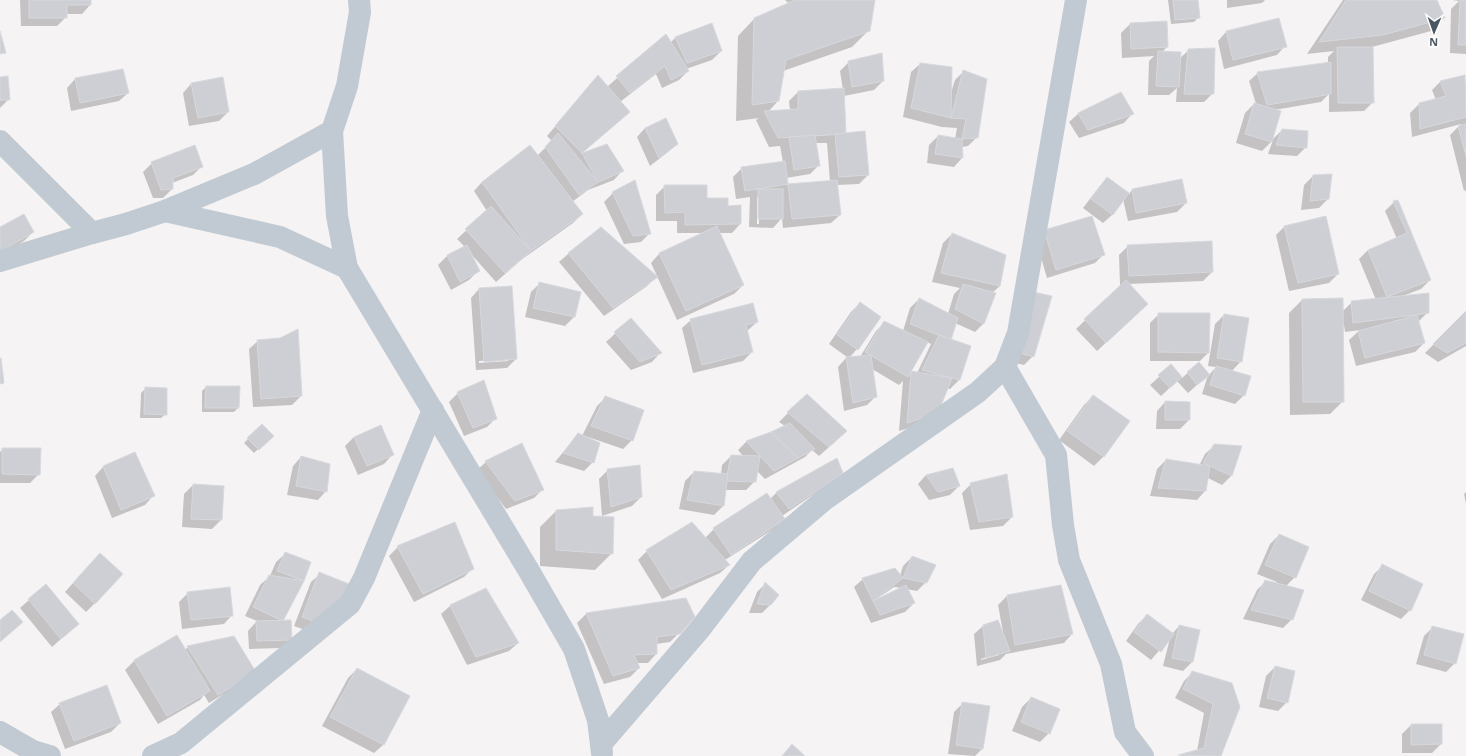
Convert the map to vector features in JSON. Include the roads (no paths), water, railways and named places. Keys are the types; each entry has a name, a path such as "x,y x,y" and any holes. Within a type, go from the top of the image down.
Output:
{"street":[{"path":"602,750 700,629 752,561 824,500 978,392 1005,366 1018,333 1076,0"},
{"path":"362,4 347,86 332,131 336,216 347,268 529,571 574,649 598,720 602,750"},
{"path":"0,261 165,211 254,174 332,131"},
{"path":"0,141 92,233"},
{"path":"165,211 280,238 347,268"},
{"path":"1005,366 1056,455 1063,526 1069,560 1111,664 1125,732 1143,756"},
{"path":"153,756 181,743 350,604 364,578 433,410"},
{"path":"0,732 33,751 50,756"}]}
